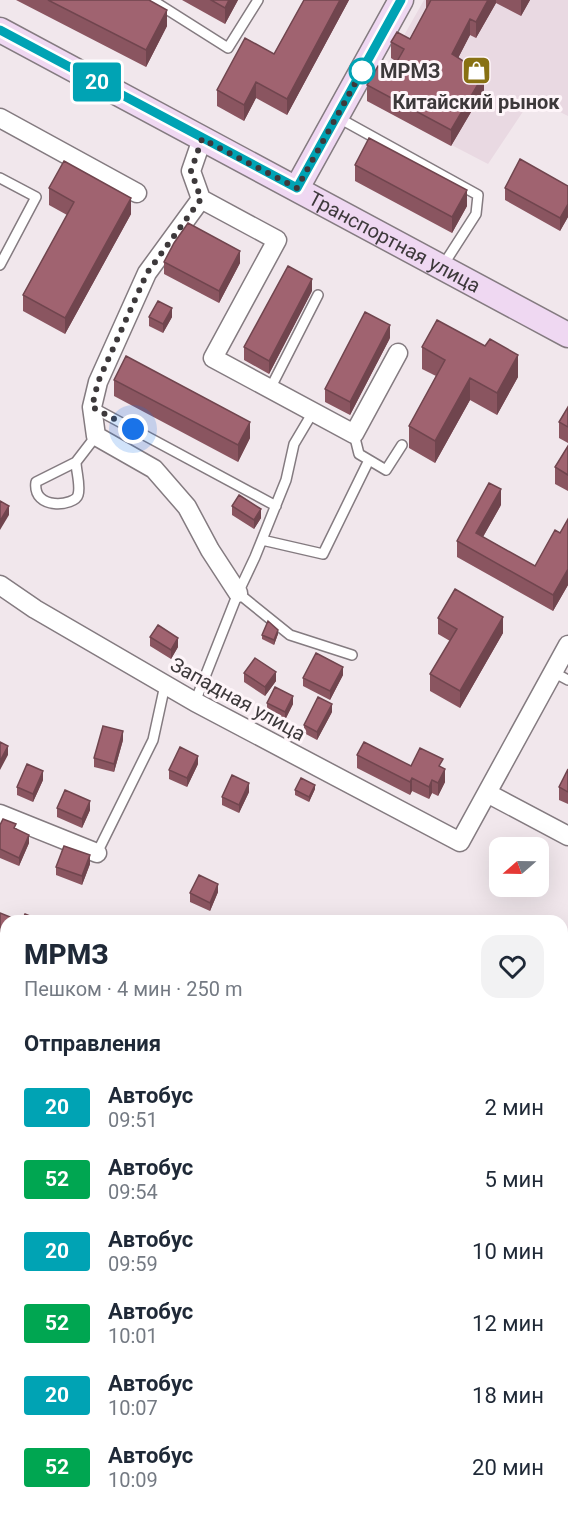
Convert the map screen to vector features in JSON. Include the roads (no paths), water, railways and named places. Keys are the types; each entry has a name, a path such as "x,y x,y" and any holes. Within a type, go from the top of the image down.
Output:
{"main road":[{"path":"297,188 401,0"},
{"name":"Транспортная улица","path":"2,34 297,188 568,335"}],"street":[{"path":"0,118 137,193"},
{"path":"202,139 191,171 201,199 277,240 213,358 354,434 398,353"},
{"path":"201,199 147,273 98,382 92,407 96,436 154,470 187,507 210,550 238,593"},
{"name":"Западная улица","path":"0,585 35,609 195,702 460,842 487,793"},
{"path":"568,645 561,676 487,793 568,836"},
{"path":"0,814 97,853"}],"lane":[{"path":"152,0 228,48 258,0"},
{"path":"336,117 478,195 476,214 442,267"},
{"path":"0,178 36,197 0,265"},
{"path":"270,389 318,295"},
{"path":"92,407 276,506"},
{"path":"195,702 286,480 294,444 313,412"},
{"path":"354,434 358,454 386,471 402,445"},
{"path":"76,462 78,494 74,501 68,504 42,501 35,491 36,482 76,462 96,436"},
{"path":"262,540 323,554 369,460"},
{"path":"238,593 290,635 352,655"},
{"path":"97,853 153,740 165,685"}],"place":[{"name":"МРМЗ","path":"362,71"},
{"name":"Китайский рынок","path":"476,71"}]}
